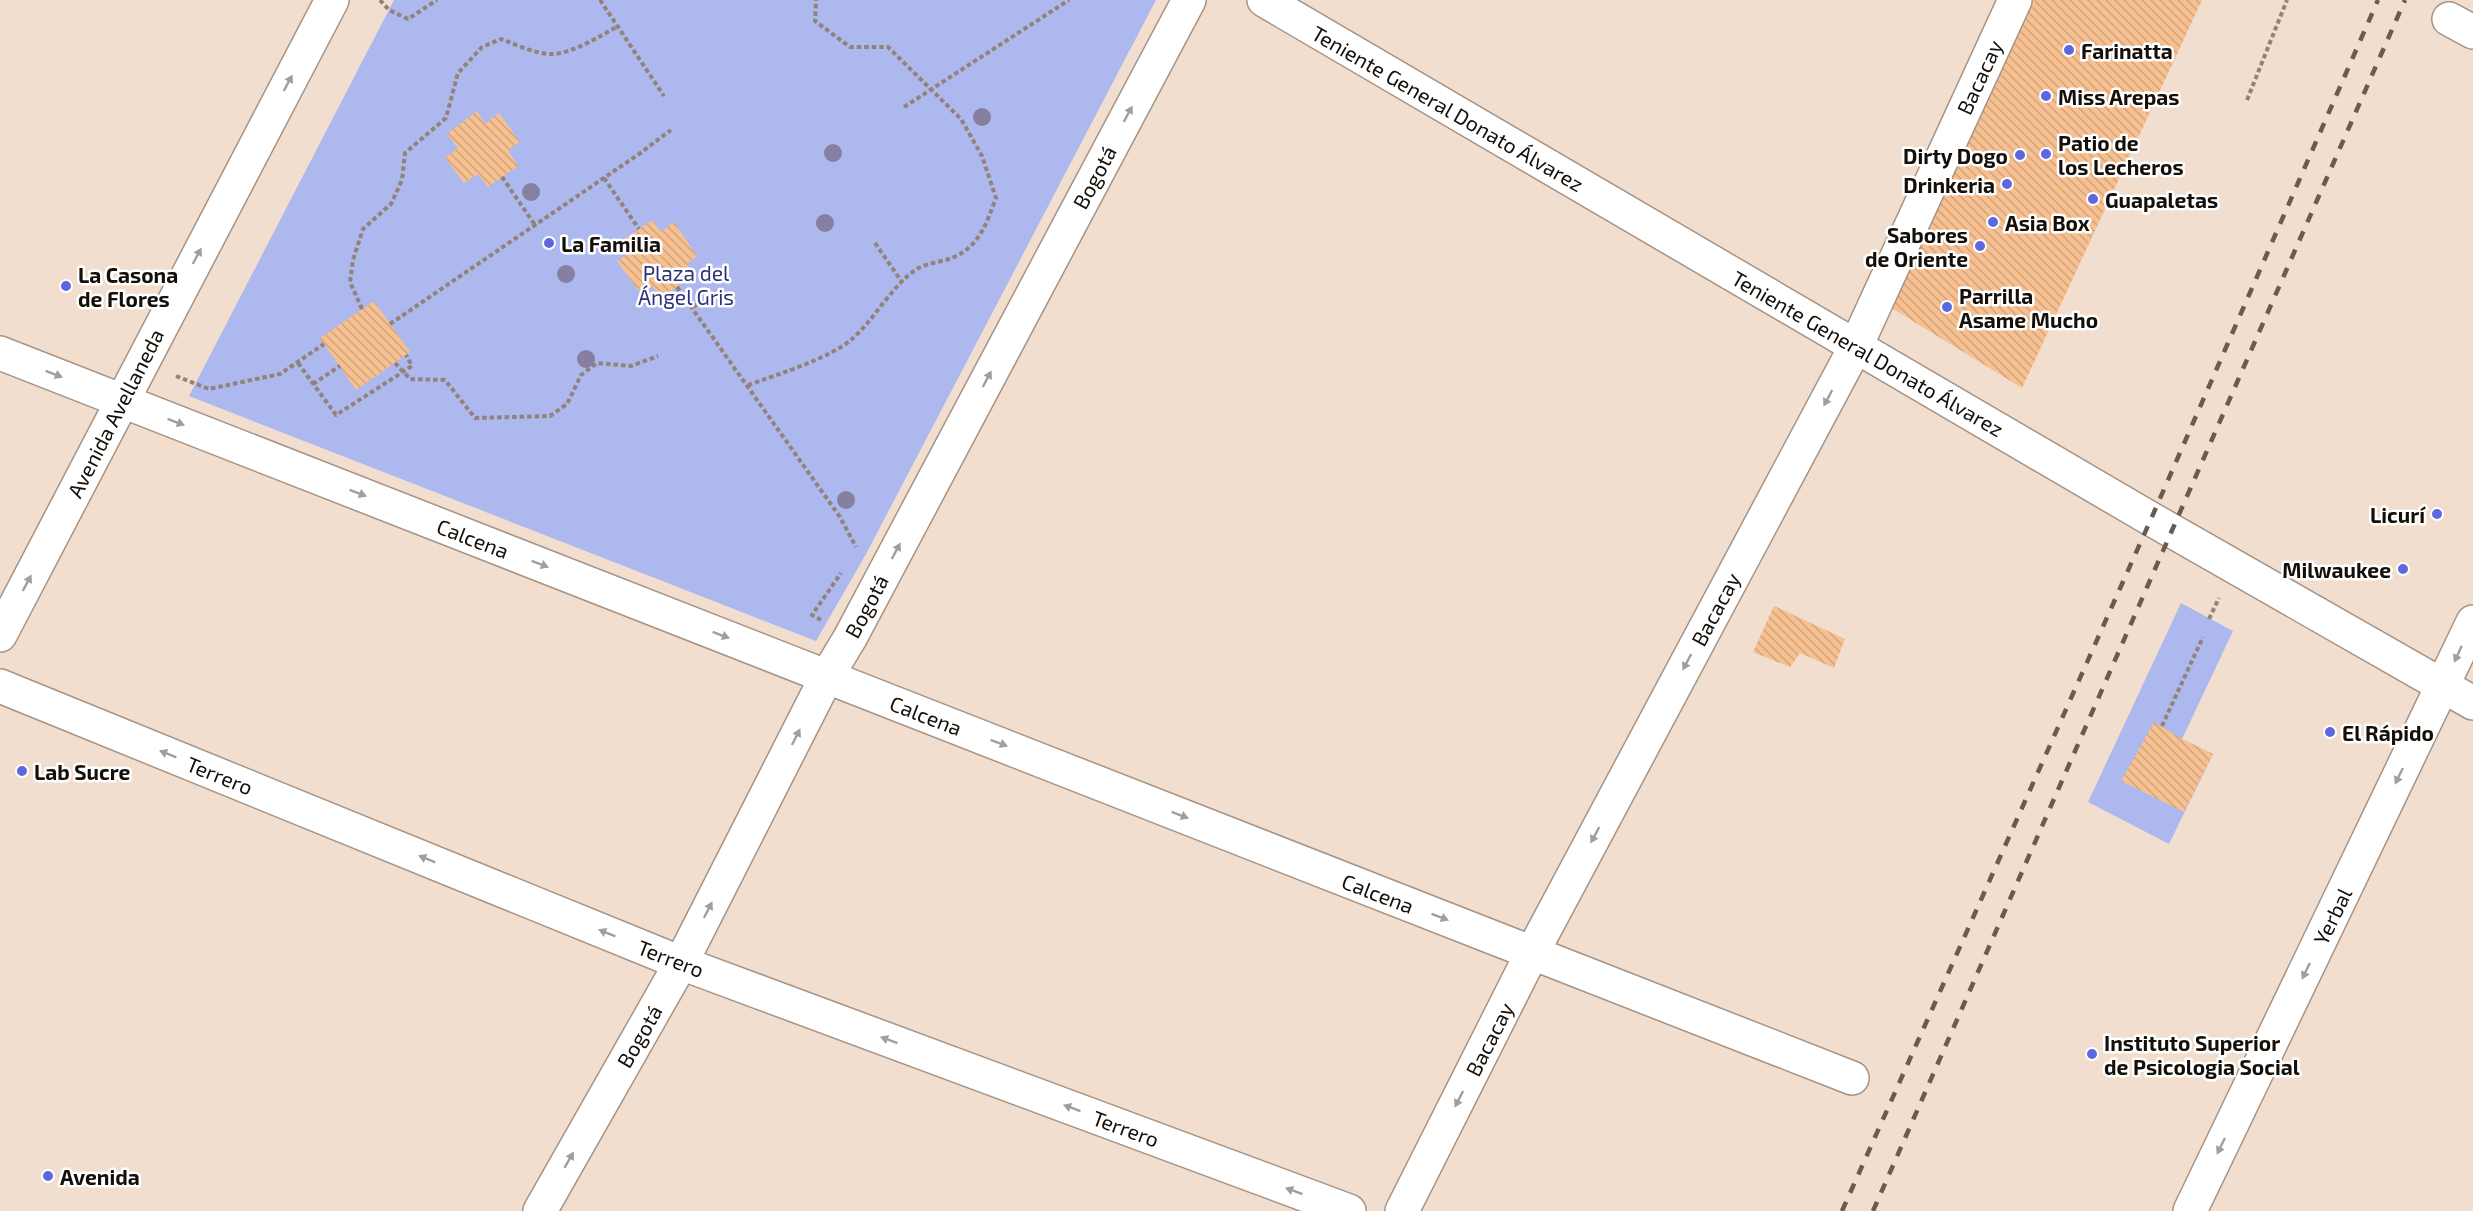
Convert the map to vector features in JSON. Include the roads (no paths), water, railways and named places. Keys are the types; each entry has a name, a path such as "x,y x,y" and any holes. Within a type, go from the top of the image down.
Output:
{"street":[{"name":"Avenida Avellaneda","path":"0,635 332,0"},
{"name":"Bogotá","path":"540,1211 681,963 827,676 850,638 1189,0"},
{"name":"Teniente General Donato Álvarez","path":"1264,0 2151,519 2473,703"},
{"name":"Bacacay","path":"1402,1211 1532,953 1856,346 2014,0"},
{"name":"Calcena","path":"0,353 1852,1078"},
{"name":"Yerbal","path":"2190,1211 2473,622"},
{"name":"Terrero","path":"0,686 681,963 1349,1211"}],"railway":[{"path":"1842,1211 2151,519 2378,0"},
{"path":"1873,1211 2405,0"}],"place":[{"name":"Farinatta","path":"2069,50"},
{"name":"Miss Arepas","path":"2046,96"},
{"name":"Patio de los Lecheros","path":"2046,154"},
{"name":"Dirty Dogo","path":"2020,155"},
{"name":"Drinkeria","path":"2007,184"},
{"name":"Guapaletas","path":"2093,199"},
{"name":"Asia Box","path":"1993,222"},
{"name":"La Familia","path":"549,243"},
{"name":"Sabores de Oriente","path":"1980,246"},
{"name":"La Casona de Flores","path":"66,286"},
{"name":"Parrilla Asame Mucho","path":"1947,307"},
{"name":"Licurí","path":"2437,514"},
{"name":"Milwaukee","path":"2403,569"},
{"name":"El Rápido","path":"2330,732"},
{"name":"Lab Sucre","path":"22,771"},
{"name":"Instituto Superior de Psicologia Social","path":"2092,1054"},
{"name":"Avenida","path":"48,1176"}],"park label":[{"name":"Plaza del Ángel Gris","path":"686,284"}]}
